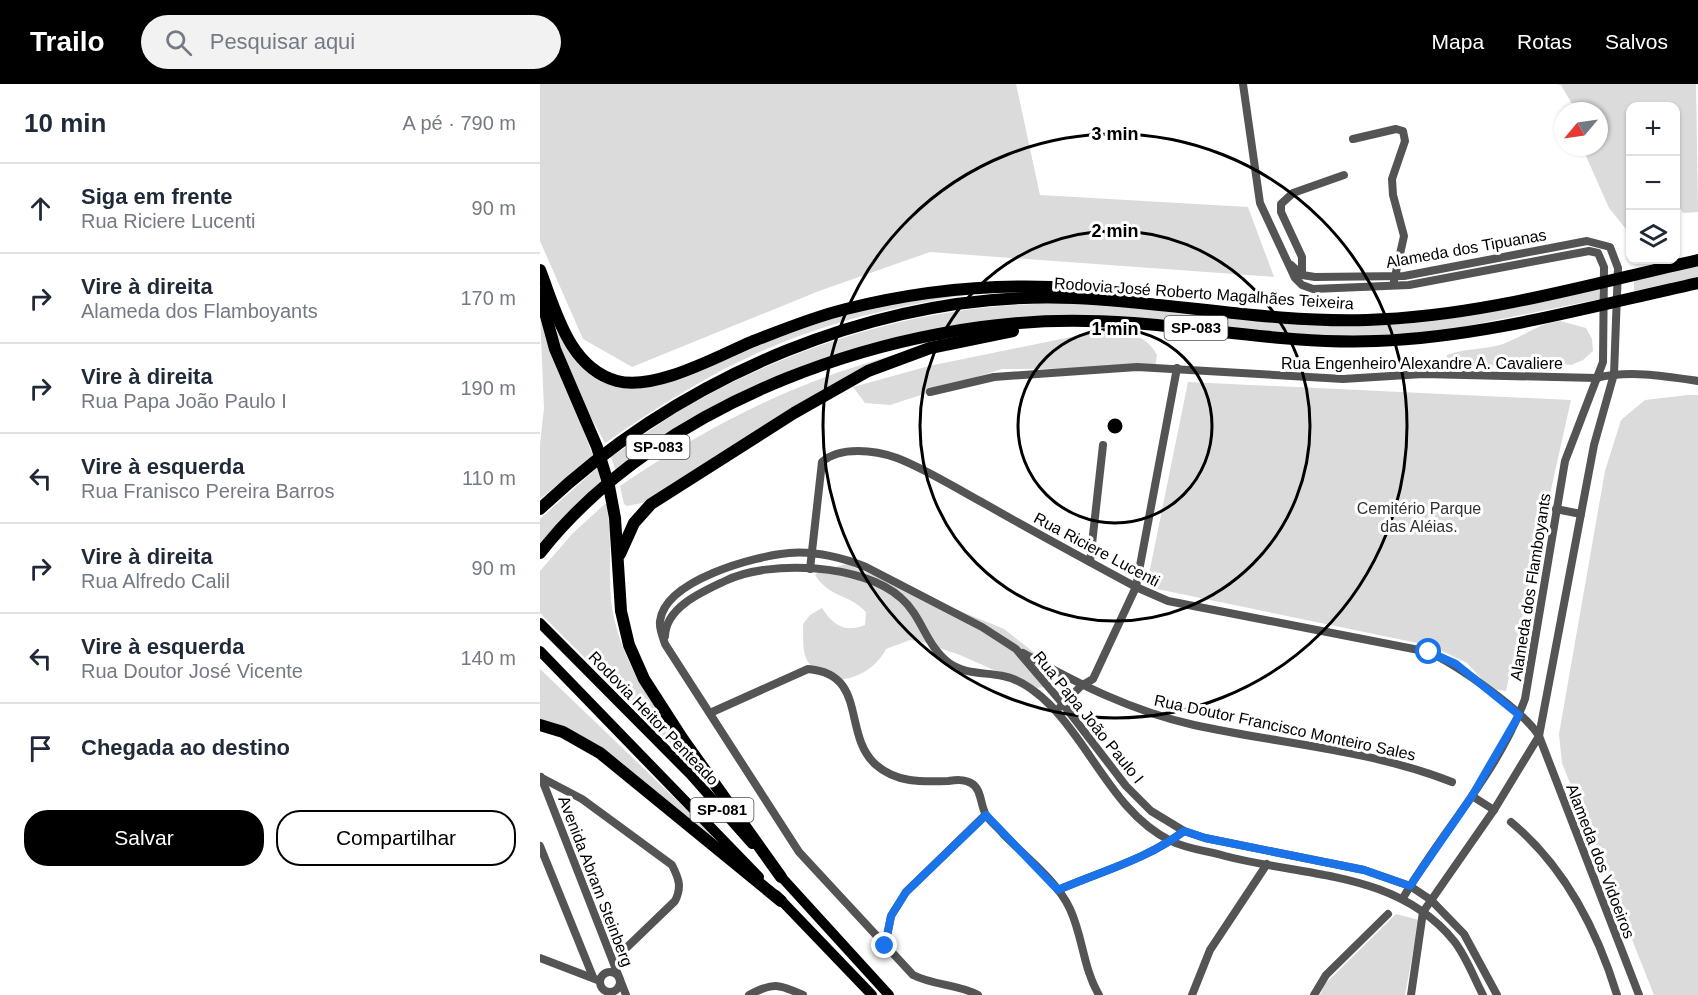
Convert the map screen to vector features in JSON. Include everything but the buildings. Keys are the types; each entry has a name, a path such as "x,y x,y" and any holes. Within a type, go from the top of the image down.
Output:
{"highway":[{"name":"Rodovia José Roberto Magalhães Teixeira","path":"540,509 609,452 716,384 794,347 876,321 959,305 1044,298 1132,302 1338,320 1400,318 1474,308 1698,260"},
{"path":"540,270 563,328 577,352 593,370 605,376 633,382 664,377 787,328 843,310 901,296 955,288 1014,285 1066,286 1276,316"},
{"name":"SP-083","path":"540,553 581,507 656,448 741,400 821,364 884,345 986,326 1042,321 1130,323 1269,336 1375,341 1461,332 1698,283"},
{"path":"540,294 555,349 604,464 615,518 617,570 624,629 644,678 714,787 781,877"},
{"path":"617,570 627,534 651,504 819,397 868,371 930,348 973,338 1020,330 1130,323"},
{"path":"540,725 563,732 600,753 781,901"}],"main road":[{"name":"Rodovia Heitor Penteado","path":"540,623 690,774 889,995"},
{"name":"Rodovia Heitor Penteado","path":"540,651 872,995"}],"street":[{"path":"1243,84 1260,203 1287,262 1302,276"},
{"path":"1353,139 1396,129 1403,131 1405,141 1392,178 1393,195 1404,236 1393,287"},
{"path":"1302,276 1302,257 1281,212 1281,204 1293,193 1344,175"},
{"name":"Alameda dos Tipuanas","path":"1287,262 1295,278 1302,285 1312,289 1393,287 1491,265 1548,248 1587,241 1610,247"},
{"path":"1411,995 1424,912 1494,810 1539,736 1594,445 1614,374 1617,343 1618,268 1610,247 1598,253"},
{"path":"1548,248 1550,258"},
{"name":"Alameda dos Tipuanas","path":"1302,276 1394,277 1589,251 1598,253"},
{"name":"Alameda dos Flamboyants","path":"1403,898 1472,796 1519,715 1527,686 1564,462 1603,362 1604,267 1598,253"},
{"path":"1356,277 1357,288"},
{"path":"930,392 994,377 1048,371 1137,367 1177,368 1136,588 1093,679 1081,686 1056,711"},
{"name":"Rua Engenheiro Alexandre A. Cavaliere","path":"1177,368 1342,379 1423,374 1596,378"},
{"path":"1596,378 1614,374 1663,376 1698,381"},
{"path":"1090,562 1103,445"},
{"name":"Rua Riciere Lucenti","path":"810,569 822,462 831,454 857,451 879,453 906,462 1136,588 1167,601 1429,652 1456,664 1533,726 1539,736"},
{"path":"1556,509 1581,514"},
{"name":"Rua Papa João Paulo I","path":"665,644 660,621 670,601 706,577 726,567 767,556 791,553 849,561 866,567 982,627 1016,649 1064,704 1126,786 1151,811 1184,831 1205,838 1364,870 1410,886 1431,900 1464,934 1497,995"},
{"name":"Rua Papa João Paulo I","path":"665,644 665,626 672,614 716,586 751,571 774,568 810,569 846,574 885,588 901,598 916,617 933,649 950,664 972,673 1004,676 1022,683 1056,711 1123,801 1170,841 1267,864 1339,877 1382,889 1403,898 1424,912 1455,943 1483,995"},
{"path":"665,644 799,852 913,975 931,984 964,988 978,995"},
{"name":"Rua Doutor Francisco Monteiro Sales","path":"1016,649 1081,686 1125,705 1194,725 1322,746 1417,768 1452,782"},
{"path":"710,713 808,669 825,671 838,679 846,691 866,754 877,766 894,777 917,782 963,780 972,783 980,795 986,815 1058,890 1071,910 1086,971 1100,995"},
{"name":"Alameda dos Vidoeiros","path":"1539,736 1639,995"},
{"path":"540,777 582,799 672,865 679,879 680,890 675,901 621,953 615,967"},
{"name":"Avenida Abram Steinberg","path":"540,777 626,995"},
{"path":"1472,796 1494,810"},
{"path":"885,946 891,916 906,892 986,815"},
{"path":"1511,822 1552,863 1582,910 1599,946 1617,995"},
{"path":"1058,890 1170,841 1184,831"},
{"path":"540,846 596,979 603,992 615,990 618,987 618,977 615,973 605,973 596,979"},
{"path":"1192,995 1210,950 1267,864"},
{"path":"1314,995 1326,975 1388,914"},
{"path":"540,958 596,979"},
{"path":"749,995 771,984 783,986 803,995"}],"green space":[{"path":"540,84 1016,84 1040,195 1248,207 1274,277 930,252 819,291 632,367 583,339 540,241"},
{"path":"1556,84 1696,84 1698,212 1683,213 1680,208 1680,102 1626,102 1626,229 1609,208 1586,156 1608,156 1608,102 1571,102 1561,85"},
{"path":"1698,265 1698,277 1634,291 1634,280"},
{"path":"1599,289 1600,299 1443,331 1346,337 1062,317 816,363 616,472 611,457 678,412 746,376 837,340 884,326 931,316 979,308 1028,304 1077,304 1320,324 1401,324 1475,314"},
{"path":"985,292 879,312 801,335 731,366 688,390 605,443 575,388 555,334 559,332 569,350 629,388 801,326 892,302"},
{"path":"540,313 593,456 540,499 540,444 544,408"},
{"path":"1560,321 1586,328 1592,339 1593,351 1583,360 1571,365 1543,360 1502,367 1446,359 1447,355 1454,353 1503,344 1545,324"},
{"path":"1115,328 1139,337 1149,344 1157,355 1155,368 1002,369 890,405 865,403 853,387 929,366"},
{"path":"908,351 823,390 647,502 627,506 624,504 620,486 724,423 793,390 867,363"},
{"name":"Cemitério Parque das Aléias.","path":"1188,382 1571,400 1506,691 1491,689 1467,663 1432,646 1157,589 1148,579"},
{"path":"1698,395 1698,995 1654,995 1562,763 1559,734 1605,471 1621,420 1645,400"},
{"path":"597,468 601,482 540,545 540,519"},
{"path":"606,503 611,599 621,642 639,682 688,755 687,760 540,613 540,571 573,533"},
{"path":"846,564 1004,629 1036,654 1051,675 1046,687 1034,688 960,655 910,640 886,649 871,667 850,678 827,677 817,672 808,662 804,648 803,624 810,615 822,608 840,626 852,628 865,625 866,612 827,588 815,575 818,572"},
{"path":"540,669 712,834 712,839 643,781 540,722"},
{"path":"1396,914 1419,920 1405,995 1320,995 1325,984"}],"route":[{"path":"885,946 891,916 897,903 986,815 1058,890 1146,853 1184,831 1205,838 1364,870 1410,886 1472,796 1519,715 1456,664 1429,652"}]}
